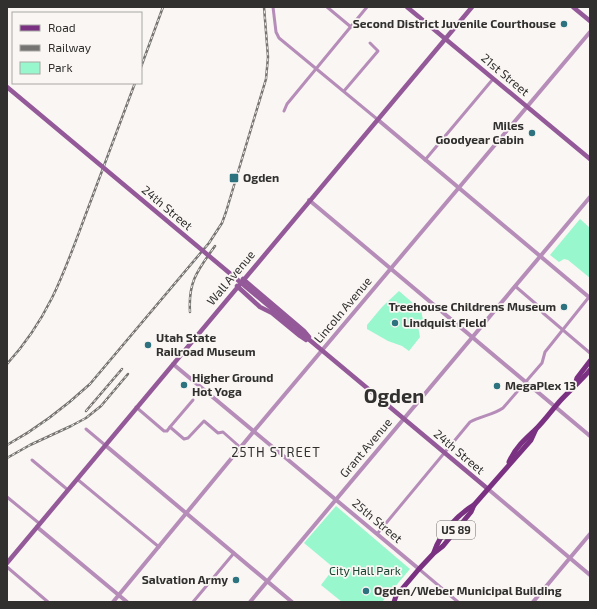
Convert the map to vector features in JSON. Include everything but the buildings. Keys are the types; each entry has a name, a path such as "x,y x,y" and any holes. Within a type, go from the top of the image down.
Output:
{"main road":[{"name":"21st Street","path":"407,7 590,159"},
{"name":"Wall Avenue","path":"7,563 237,286 472,7"},
{"path":"572,7 590,22"},
{"name":"24th Street","path":"7,87 488,489"},
{"name":"24th Street","path":"243,279 304,331 315,345"},
{"name":"24th Street","path":"237,286 260,307 272,313 300,336 315,345"},
{"name":"US 89","path":"575,385 576,378 590,362"},
{"name":"US 89","path":"388,602 396,596 419,569 446,542 471,512 474,505 508,465 512,454 526,437 536,429 590,370"},
{"name":"US 89","path":"394,602 396,596"}],"street":[{"path":"273,7 276,32 279,38 589,298 545,352 542,363 526,382 498,411 470,422 377,534"},
{"path":"327,7 351,26"},
{"path":"284,111 287,104 367,7"},
{"name":"Lincoln Avenue","path":"112,602 590,32"},
{"path":"344,91 378,51 370,43"},
{"path":"425,160 493,78"},
{"name":"Grant Avenue","path":"250,602 590,197"},
{"path":"309,200 590,436"},
{"path":"515,286 534,302 542,313 590,353"},
{"name":"25th Street","path":"173,364 457,602"},
{"path":"136,407 164,431 170,427 193,400"},
{"path":"170,427 186,439 204,421 218,433 223,432 241,448"},
{"path":"86,429 292,602"},
{"path":"32,460 68,490"},
{"path":"77,479 159,547"},
{"name":"24th Street","path":"488,489 590,575"},
{"path":"7,497 127,602"},
{"path":"532,602 590,534"},
{"path":"193,602 234,553"},
{"path":"7,567 48,602"}],"green space":[{"path":"580,219 590,228 590,278 568,260 564,259 559,262 550,255"},
{"name":"Lindquist Field","path":"399,291 421,310 423,320 418,326 420,337 409,351 367,329 367,325 382,307"},
{"name":"City Hall Park","path":"336,506 410,569 382,602 342,602 321,585 334,568 304,543"}],"railway":[{"path":"142,64 163,7"},
{"path":"7,445 50,417 90,384 209,243 222,223 266,79 268,57 264,7"},
{"path":"7,364 35,329 55,292 135,84"},
{"path":"190,312 191,292 195,276 215,246"},
{"path":"86,411 122,369"},
{"path":"7,458 30,445 86,418 101,406 128,374"}],"place":[{"name":"Second District Juvenile Courthouse","path":"564,24"},
{"name":"Miles Goodyear Cabin","path":"532,133"},
{"name":"Ogden","path":"234,178"},
{"name":"Treehouse Childrens Museum","path":"564,307"},
{"name":"Lindquist Field","path":"395,323"},
{"name":"Utah State Railroad Museum","path":"148,345"},
{"name":"Higher Ground Hot Yoga","path":"184,385"},
{"name":"MegaPlex 13","path":"497,386"},
{"name":"Salvation Army","path":"236,580"},
{"name":"Ogden/Weber Municipal Building","path":"366,591"}],"district":[{"name":"Ogden","path":"394,396"},
{"name":"25TH STREET","path":"276,452"}]}
